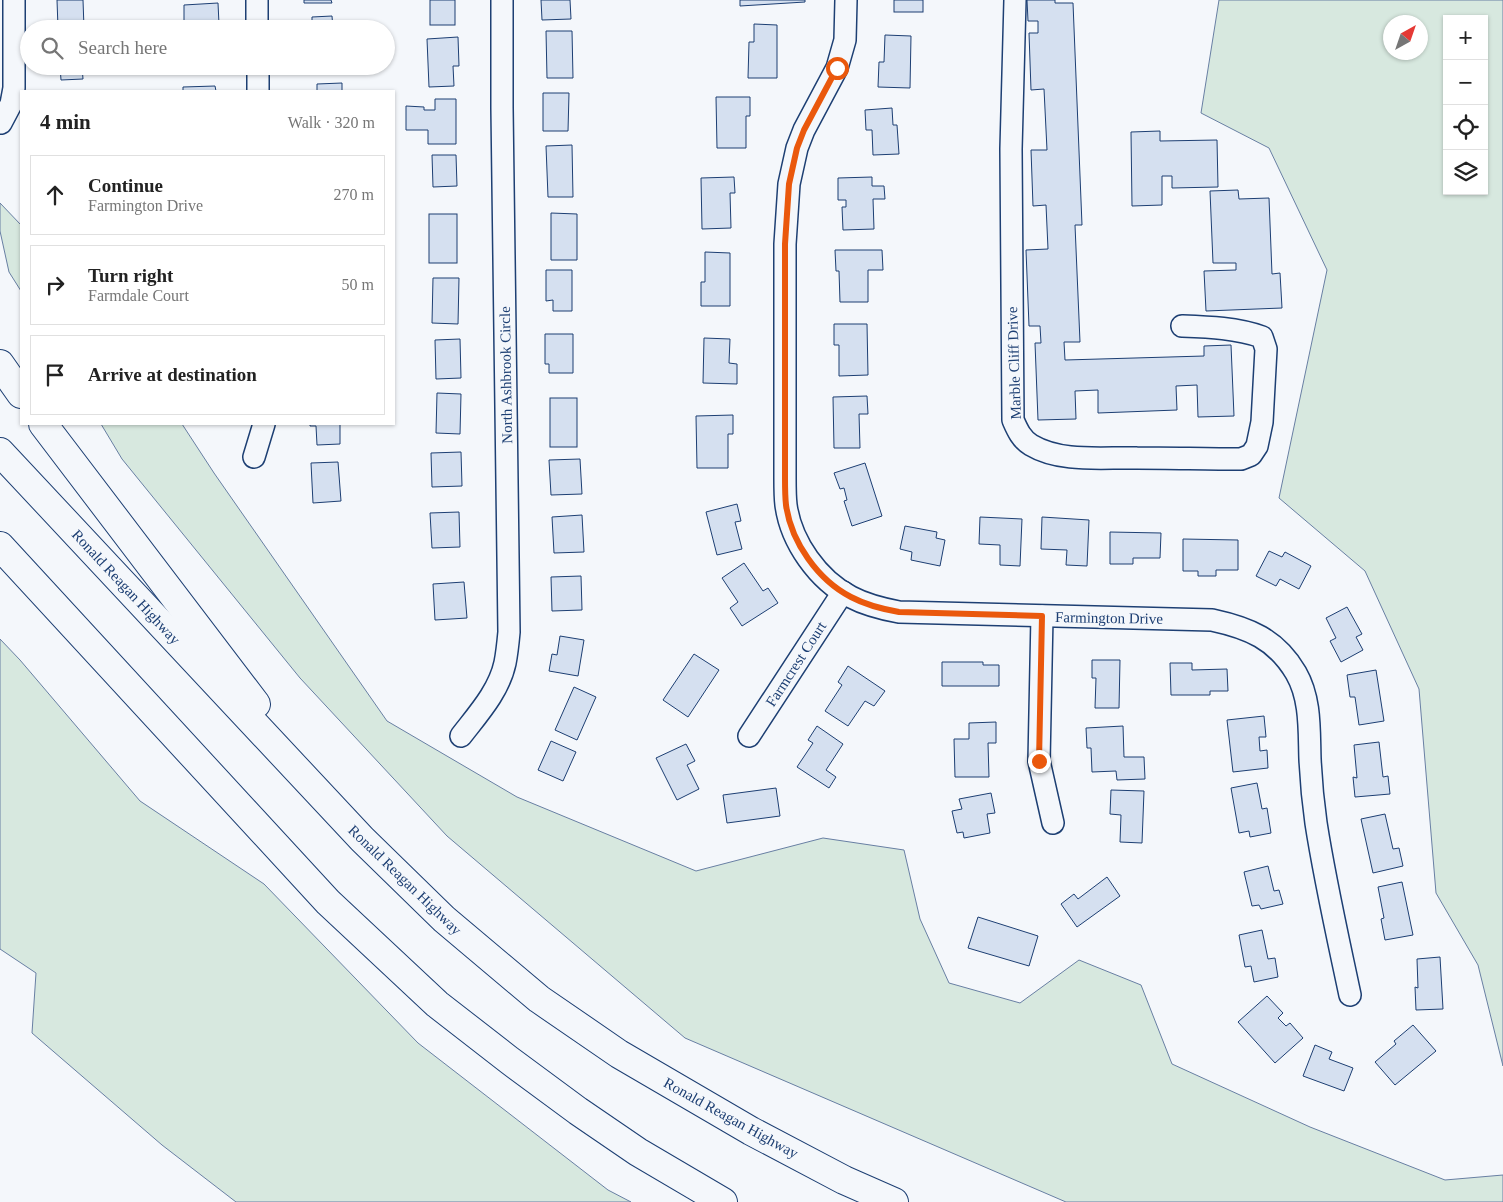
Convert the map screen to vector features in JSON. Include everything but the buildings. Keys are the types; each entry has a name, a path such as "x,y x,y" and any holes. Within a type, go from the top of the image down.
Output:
{"highway":[{"path":"0,364 20,393"},
{"path":"44,425 222,658 337,814"},
{"name":"Ronald Reagan Highway","path":"0,452 337,814 444,919 539,999 619,1054 751,1131 844,1180 894,1202"},
{"path":"0,546 328,902 437,1004 585,1116 638,1152 723,1202"},
{"path":"0,571 145,704"}],"street":[{"path":"1,123 11,104 14,88 14,0"},
{"path":"256,0 257,20"},
{"name":"North Ashbrook Circle","path":"461,736 498,684 505,664 509,632 502,0"},
{"name":"Farmington Drive","path":"846,0 845,40 837,68 804,130 797,148 789,184 785,244 786,506 799,544 826,579 852,597 882,609 899,612 1212,620 1239,626 1257,634 1271,644 1286,659 1296,674 1308,709 1311,784 1316,823 1350,995"},
{"name":"Marble Cliff Drive","path":"1015,0 1011,149 1013,420 1021,436 1029,444 1046,452 1059,455 1241,459 1251,455 1257,446 1262,422 1266,349 1262,337 1248,332 1182,326"},
{"path":"258,75 258,90"},
{"path":"254,457 264,425"},
{"name":"Farmcrest Court","path":"749,736 843,592"},
{"path":"1042,616 1039,761 1053,824"}],"shaded area":[{"path":"1219,0 1503,0 1503,1066 1478,965 1436,893 1419,689 1365,571 1279,498 1327,270 1269,148 1201,113"},
{"path":"0,203 20,224 20,289 9,272 0,231"},
{"path":"102,425 183,425 387,721 517,797 696,871 823,838 904,850 920,919 949,983 1020,1003 1079,960 1141,985 1172,1064 1310,1127 1445,1180 1503,1175 1503,1202 1066,1202 685,1038 447,836 300,678 122,459"},
{"path":"0,639 140,801 264,884 418,1043 608,1190 631,1202 236,1202 162,1145 32,1033 36,973 0,949"}],"route":[{"path":"837,68 804,130 797,148 789,184 785,244 785,478 786,506 791,524 799,544 826,579 852,597 882,609 899,612 1042,616 1039,761"}]}
